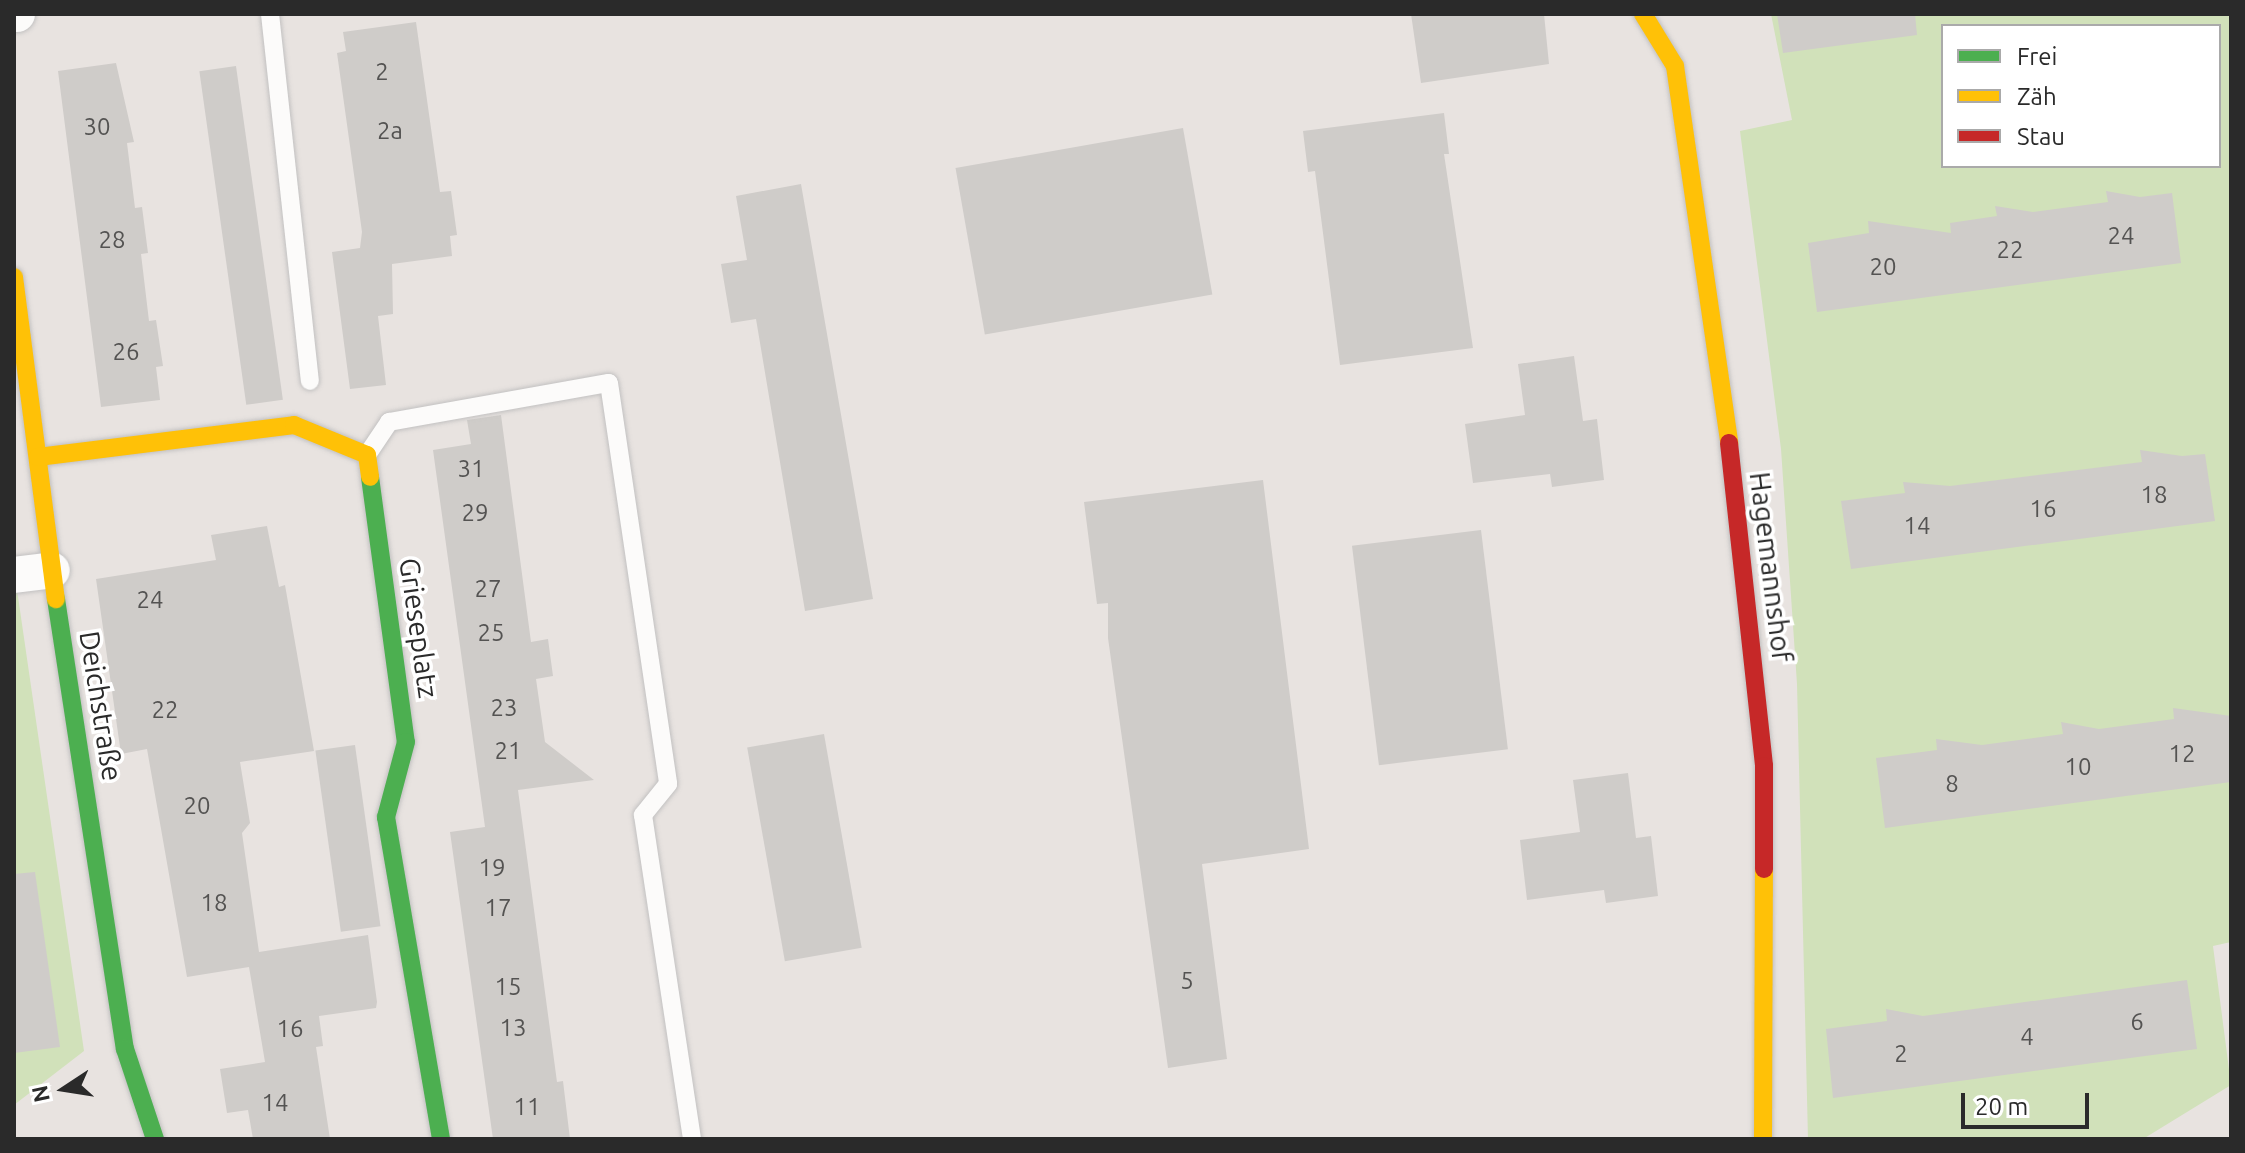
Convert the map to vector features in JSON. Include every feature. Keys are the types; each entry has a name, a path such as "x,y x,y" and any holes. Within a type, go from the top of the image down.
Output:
{"street":[{"name":"Hagemannshof","path":"1643,14 1675,66 1746,566 1764,766 1763,1139"},
{"name":"Deichstraße","path":"14,277 52,570 125,1049 155,1139"},
{"path":"38,457 294,425 367,455"},
{"name":"Grieseplatz","path":"367,455 406,742 386,817 441,1139"},
{"path":"14,575 52,570"}],"lane":[{"path":"270,14 310,381"},
{"path":"367,455 389,422 609,383 668,784 643,815 692,1139"}],"green space":[{"path":"1771,14 2231,14 2231,942 2213,946 2231,1085 2143,1139 1808,1139 1797,684 1781,449 1740,131 1792,120"},
{"path":"14,569 84,1051 14,1105"}],"building":[{"path":"1411,14 1544,14 1549,64 1421,83"},
{"path":"1777,14 1915,14 1917,35 1783,53"},
{"path":"416,22 440,192 451,191 457,235 450,236 452,256 392,264 393,314 378,316 386,385 350,389 332,252 360,248 362,232 337,53 346,51 343,32"},
{"path":"116,63 134,142 127,143 135,208 142,207 148,253 141,254 149,321 156,320 163,366 156,367 160,400 101,407 58,71"},
{"path":"236,66 283,400 246,405 199,71"},
{"path":"1444,113 1449,154 1444,154 1473,348 1340,365 1315,171 1308,172 1303,131"},
{"path":"1183,128 1212,294 985,335 956,168"},
{"path":"801,184 873,599 805,611 756,319 731,323 721,264 747,260 736,196"},
{"path":"2106,191 2140,197 2172,193 2181,263 1817,312 1808,243 1869,233 1868,221 1951,233 1950,223 1997,216 1995,206 2033,212 2108,202"},
{"path":"1574,356 1583,421 1597,419 1604,480 1552,487 1550,474 1473,483 1465,424 1525,415 1518,364"},
{"path":"501,415 531,642 548,639 553,676 536,679 545,742 594,780 518,790 557,1082 563,1081 570,1139 493,1139 450,832 485,827 433,450 471,444 467,420"},
{"path":"2140,450 2182,456 2205,454 2215,521 1851,569 1841,501 1905,493 1903,482 1950,486 2142,462"},
{"path":"1263,480 1309,849 1202,864 1227,1059 1168,1068 1108,638 1108,603 1097,604 1084,502"},
{"path":"267,526 279,587 285,585 314,751 240,762 250,823 242,833 259,952 368,935 377,1002 376,1008 319,1016 323,1046 316,1047 330,1139 253,1139 248,1110 227,1113 220,1069 265,1062 249,967 187,977 147,749 121,754 96,579 216,560 211,535"},
{"path":"1481,530 1508,749 1379,765 1352,546"},
{"path":"2173,708 2231,716 2231,782 1885,828 1876,758 1937,750 1936,739 1982,745 2063,734 2061,722 2099,729 2174,719"},
{"path":"824,734 862,948 785,961 747,748"},
{"path":"355,745 380,926 341,932 315,751"},
{"path":"1628,773 1636,838 1651,836 1658,896 1606,903 1604,890 1527,900 1520,840 1580,832 1573,780"},
{"path":"35,872 60,1047 14,1053 14,874"},
{"path":"2187,980 2197,1049 1833,1098 1826,1029 1887,1021 1886,1009 1923,1016"}],"traffic: fast":[{"path":"370,477 406,742 386,817 441,1139"},
{"path":"56,599 125,1049 155,1139"}],"traffic: slow":[{"path":"1643,14 1675,66 1729,443"},
{"path":"14,277 56,599"},
{"path":"38,457 294,425 367,455 370,477"},
{"path":"1763,1139 1764,869"}],"traffic: jam":[{"path":"1729,443 1764,766 1764,869"}]}
